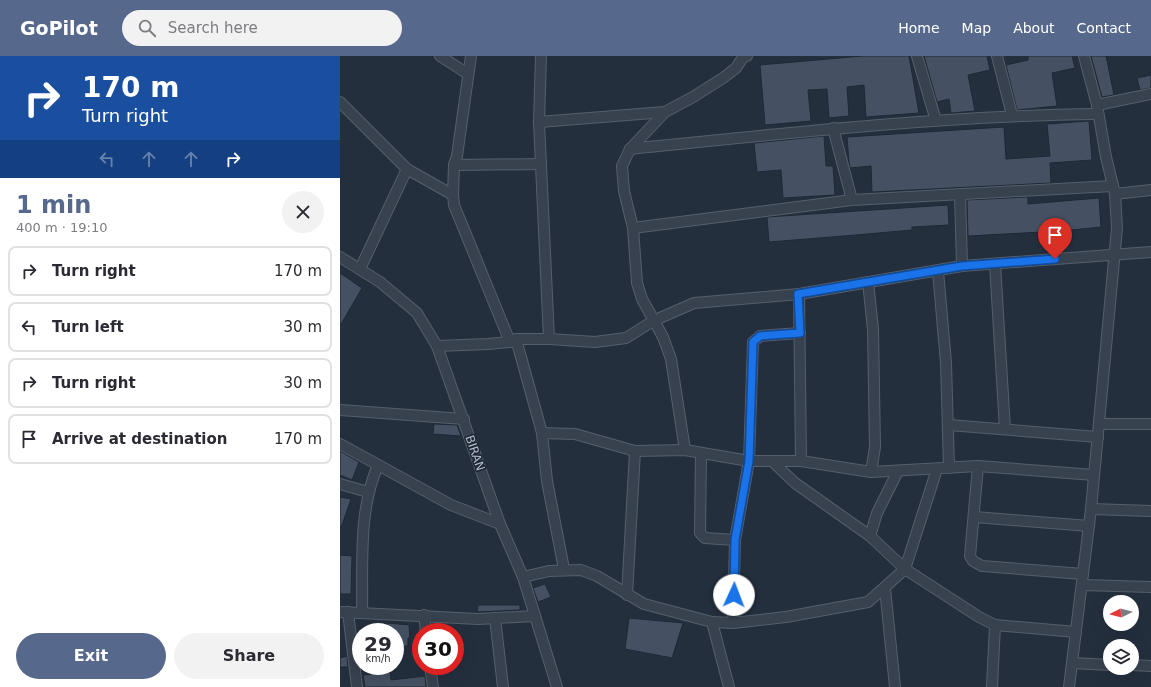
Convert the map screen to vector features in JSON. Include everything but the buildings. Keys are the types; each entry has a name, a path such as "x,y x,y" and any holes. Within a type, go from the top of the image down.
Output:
{"street":[{"path":"440,56 468,74"},
{"path":"471,56 457,156 454,166 454,205 513,341 542,433 547,481 564,569"},
{"path":"541,56 539,122 549,339"},
{"path":"685,450 671,359 663,337 653,321 637,283 633,228 624,191 622,166 630,149 665,112 693,97 723,78 736,68 744,56"},
{"path":"917,56 936,120"},
{"path":"997,56 1012,115"},
{"path":"1069,687 1091,509 1117,228 1114,190 1098,109 1084,56"},
{"path":"630,149 833,128 1098,109 1151,94"},
{"path":"340,102 407,169 453,195"},
{"path":"539,122 665,112"},
{"path":"833,128 852,200"},
{"path":"454,166 541,164"},
{"path":"360,269 407,169"},
{"path":"633,228 852,200 960,194 1151,190"},
{"path":"960,194 962,266"},
{"path":"437,346 549,339 595,342 626,338 653,321 694,303 798,294 962,266 1151,252"},
{"name":"BIRAN","path":"340,257 380,282 417,313 437,346 500,524 523,577 557,687"},
{"path":"995,264 1005,429"},
{"path":"938,271 946,363 949,425 949,468"},
{"path":"868,282 873,337 875,446 871,472"},
{"path":"798,294 802,462"},
{"path":"733,623 735,540 749,461 753,342 760,336 800,333"},
{"path":"340,410 464,419"},
{"path":"1099,424 1151,424"},
{"path":"949,425 1098,437"},
{"path":"542,433 575,434 635,451 685,450 749,461 802,462 871,472 978,466 1094,475"},
{"path":"340,444 451,505 500,524"},
{"path":"627,594 635,451"},
{"path":"701,453 700,534 705,538 735,540"},
{"path":"772,461 795,483 870,536 905,569 978,617 995,625 1076,632"},
{"path":"362,612 362,538 368,492 378,466"},
{"path":"978,466 975,517 970,556 974,561 982,566 1083,574"},
{"path":"523,577 564,569 581,570 597,576 644,604 712,622 733,623 786,617 868,602 905,569 937,469"},
{"path":"870,536 877,513 898,471"},
{"path":"340,484 368,492"},
{"path":"1091,509 1151,511"},
{"path":"975,517 1089,526"},
{"path":"1082,585 1151,587"},
{"path":"885,588 895,687"},
{"path":"358,687 344,612 478,619 535,616"},
{"path":"424,615 425,623"},
{"path":"495,618 503,687"},
{"path":"712,622 729,687"},
{"path":"992,687 995,625"},
{"path":"1072,663 1103,665"},
{"path":"1139,665 1151,666"},
{"path":"431,675 433,687"}],"route":[{"path":"734,595 735,540 749,461 751,378 753,342 755,338 760,336 800,333 798,294 962,266 1055,259"}]}
